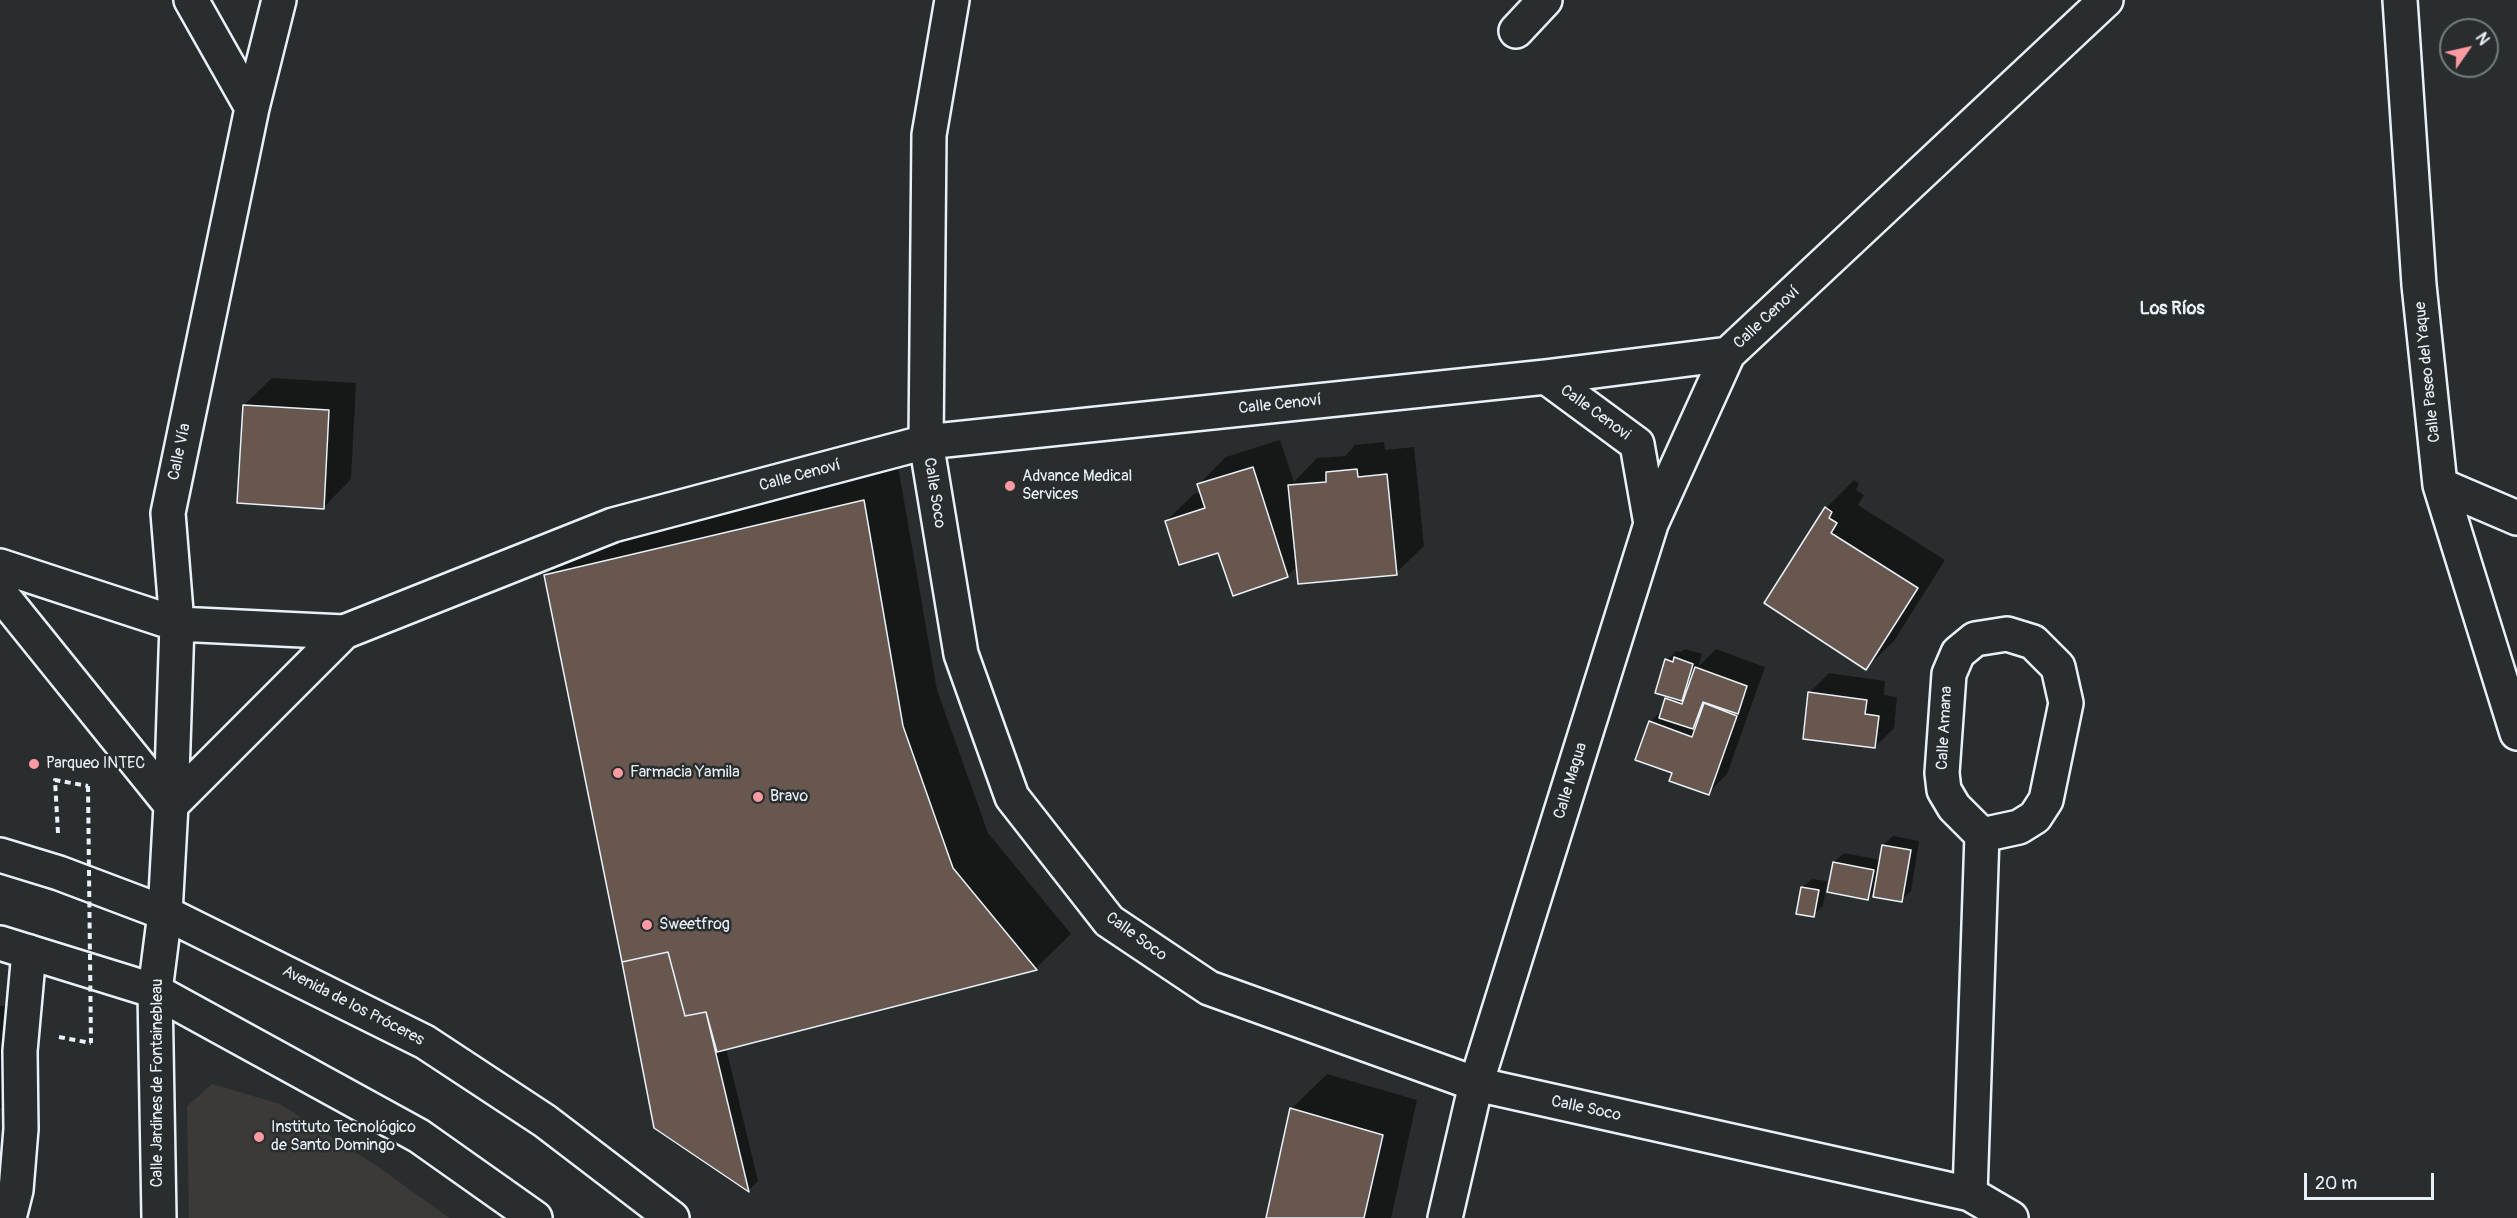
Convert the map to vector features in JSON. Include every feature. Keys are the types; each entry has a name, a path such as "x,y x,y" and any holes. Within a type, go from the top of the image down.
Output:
{"street":[{"path":"191,0 252,108"},
{"name":"Calle Vía","path":"165,913 177,624 168,513 252,108 279,0"},
{"name":"Calle Soco","path":"952,0 929,135 926,442 961,654 1012,797 1109,921 1209,988 1476,1084 1970,1194 2011,1218"},
{"path":"1516,31 1545,0"},
{"name":"Calle Cenoví","path":"344,632 613,525 926,442 1546,377 1728,354 2106,0"},
{"name":"Calle Paseo del Yaque","path":"2400,0 2419,285 2440,485 2516,728"},
{"name":"Calle Magua","path":"1445,1218 1476,1084 1651,524 1728,354"},
{"name":"Calle Cenovi","path":"1546,377 1637,444 1651,524"},
{"path":"2440,485 2517,518"},
{"path":"0,566 177,624 344,632"},
{"path":"0,593 171,805 344,632"},
{"name":"Calle Amana","path":"2007,634 2033,642 2058,667 2067,703 2046,800 2035,818 2019,827 1982,835 1954,807 1944,790 1942,773 1949,674 1958,653 1975,639 2007,634"},
{"path":"1970,1194 1982,835"},
{"name":"Avenida de los Próceres","path":"0,855 59,873 165,913 425,1042 545,1121 672,1218"},
{"name":"Calle Jardines de Fontainebleau","path":"159,1218 155,991 165,913"},
{"path":"9,1218 15,1190 21,1129 15,948 155,991 419,1136 535,1218"}],"path":[{"path":"57,1037 91,1043 88,786 55,780 59,873"}],"shaded area":[{"name":"Instituto Tecnológico de Santo Domingo","path":"212,1084 280,1104 380,1168 449,1218 189,1218 187,1106"}],"building":[{"path":"243,405 329,410 324,509 237,503"},
{"path":"1253,467 1288,577 1233,596 1218,553 1179,565 1165,521 1205,508 1197,484"},
{"path":"1357,469 1358,477 1387,474 1397,575 1298,584 1288,485 1326,482 1326,472"},
{"name":"Bravo","path":"864,500 903,726 953,868 1037,970 717,1052 706,1012 685,1016 668,952 622,962 544,575"},
{"path":"1825,507 1832,512 1829,518 1837,523 1831,533 1918,588 1866,670 1764,603"},
{"path":"1674,657 1693,664 1682,701 1655,693 1665,659 1673,662"},
{"path":"1695,667 1747,686 1738,714 1703,702 1693,729 1659,718 1665,698 1682,704"},
{"path":"1808,692 1867,700 1865,714 1879,716 1875,748 1803,739"},
{"path":"1704,703 1737,716 1709,795 1669,781 1672,773 1635,760 1649,721 1692,737"},
{"path":"1882,845 1911,850 1902,902 1873,897"},
{"path":"1833,862 1874,870 1868,900 1827,892"},
{"path":"1801,887 1819,890 1814,917 1796,914"},
{"path":"668,952 685,1016 706,1012 749,1192 654,1128 622,962"},
{"path":"1290,1108 1383,1135 1364,1218 1266,1218"}],"place":[{"name":"Advance Medical Services","path":"1010,486"},
{"name":"Parqueo INTEC","path":"34,764"},
{"name":"Farmacia Yamila","path":"618,773"},
{"name":"Bravo","path":"758,797"},
{"name":"Sweetfrog","path":"647,925"},
{"name":"Instituto Tecnológico de Santo Domingo","path":"259,1137"}],"district":[{"name":"Los Ríos","path":"2172,309"}]}
